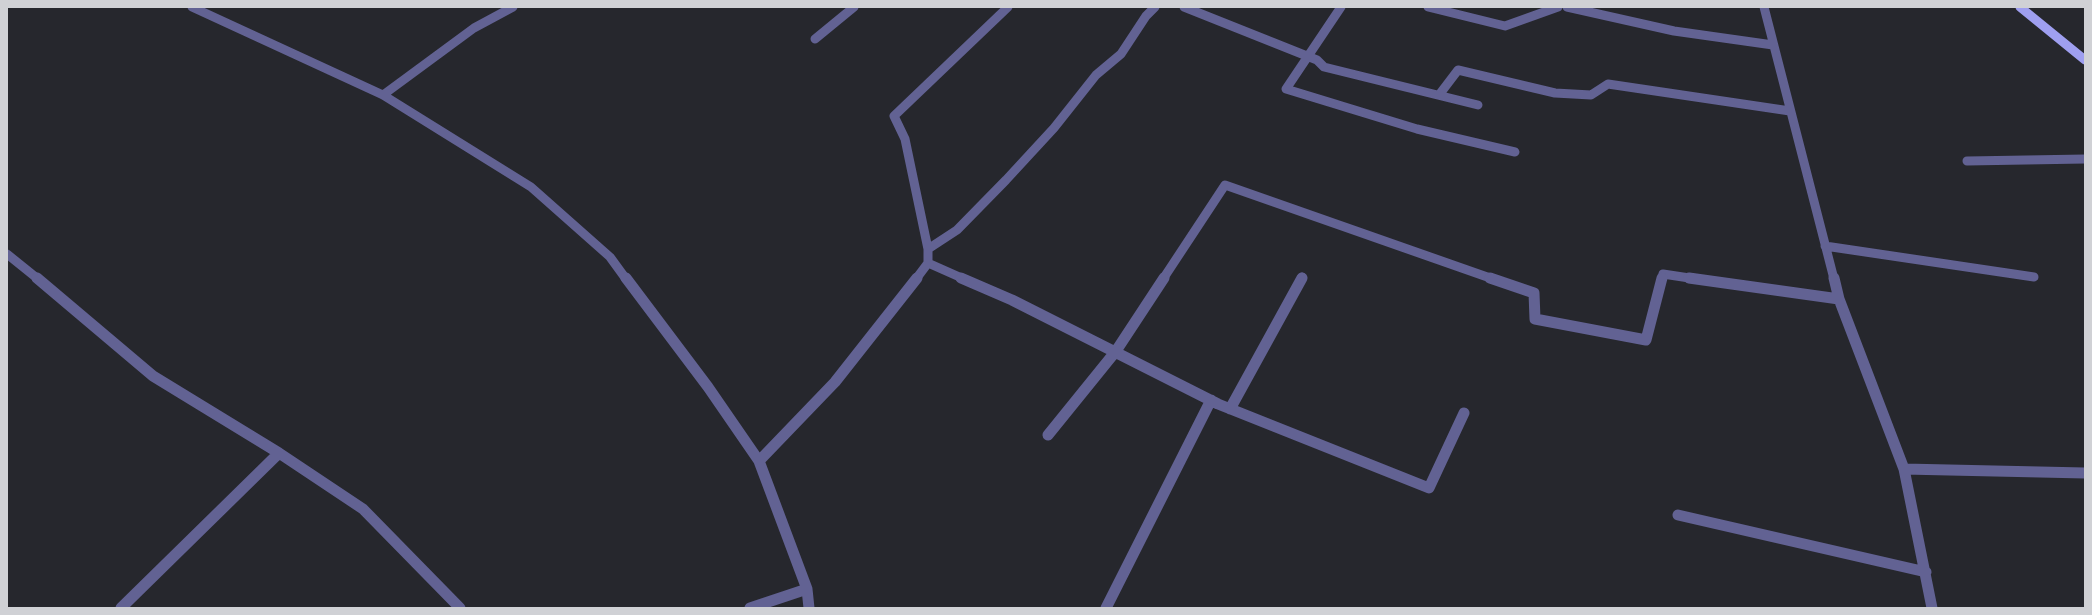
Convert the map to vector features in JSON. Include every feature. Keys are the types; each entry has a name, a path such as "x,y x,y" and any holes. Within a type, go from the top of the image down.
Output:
{"main road":[{"path":"2020,7 2085,60"}],"street":[{"path":"192,7 383,95 531,187 610,257 708,387 759,461 807,589 809,608"},
{"path":"383,95 474,28 512,7"},
{"path":"815,39 854,7"},
{"path":"759,461 835,382 928,264 928,249 904,139 894,116 1008,7"},
{"path":"928,249 957,230 1006,180 1054,128 1096,75 1121,54 1146,16 1155,7"},
{"path":"1184,7 1317,60 1324,67 1478,105"},
{"path":"1341,7 1286,89 1417,130 1515,152"},
{"path":"1428,7 1505,26 1558,7"},
{"path":"1567,7 1674,31 1773,45"},
{"path":"1764,7 1839,299 1904,469 1926,572 1932,608"},
{"path":"1439,95 1458,70 1555,93 1591,95 1608,84 1790,111"},
{"path":"1967,161 2085,159"},
{"path":"1048,435 1116,352 1225,185 1534,293 1535,319 1646,340 1664,274 1839,299"},
{"path":"1825,246 2034,277"},
{"path":"7,254 76,309 153,376 279,453 363,509 460,608"},
{"path":"928,264 1012,300 1230,409 1429,488 1464,413"},
{"path":"1230,409 1302,277"},
{"path":"1106,608 1211,400"},
{"path":"121,608 279,453"},
{"path":"1904,469 2085,474"},
{"path":"1678,515 1926,572"},
{"path":"750,608 807,589"}]}
